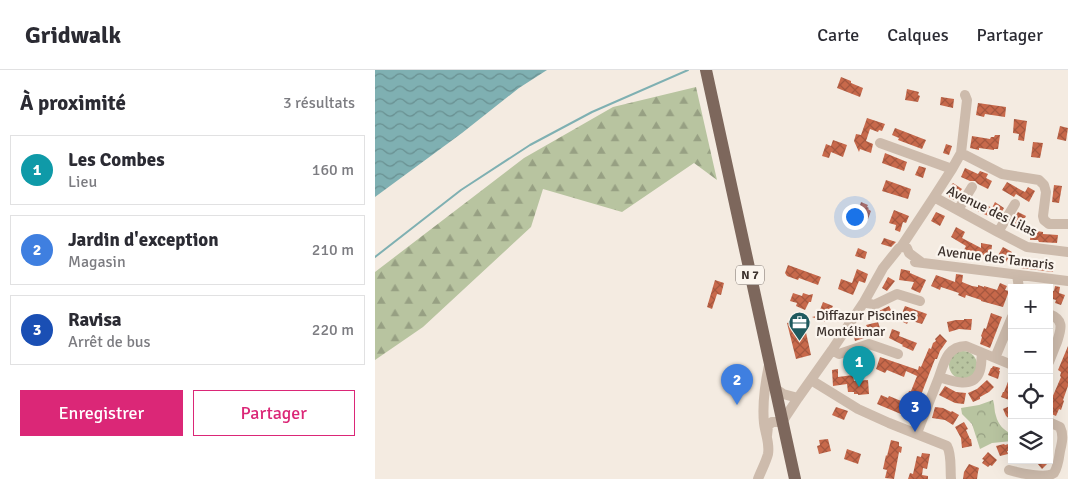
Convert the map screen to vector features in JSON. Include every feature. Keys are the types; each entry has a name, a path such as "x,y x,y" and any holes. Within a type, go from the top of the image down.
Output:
{"main road":[{"name":"N 7","path":"706,70 795,479"}],"street":[{"path":"767,436 768,426 772,422 782,422 864,302 883,268 889,261 904,251 952,169 961,153 967,100 965,94"},
{"path":"880,142 952,169"},
{"path":"961,153 1002,174 1039,180 1047,192 1044,220 1049,224 1068,224"},
{"path":"958,210 971,187"},
{"name":"Avenue des Lilas","path":"934,197 1027,247 1068,252"},
{"path":"998,232 1015,204"},
{"name":"Avenue des Tamaris","path":"904,251 912,262 1068,281"},
{"path":"1017,275 1018,284"},
{"path":"1030,284 1034,277"},
{"path":"864,302 874,305 897,294 920,301"},
{"path":"1053,315 1059,321 1061,329 1053,344"},
{"path":"995,358 1008,327"},
{"path":"832,350 839,354 869,344 898,354"},
{"path":"917,433 949,352 957,347 966,346 1008,363"},
{"path":"939,378 965,383 973,380 979,373 982,353"},
{"path":"944,363 950,380"},
{"path":"758,479 768,455 769,444 764,426 763,411 764,389 769,364"},
{"path":"811,380 858,409 947,446 950,456 951,479"},
{"path":"775,388 783,394 798,398"},
{"path":"1009,470 1040,478 1047,478 1053,475 1057,467 1063,435 1061,428 1053,424"}],"green space":[{"path":"696,87 717,180 694,163 622,212 543,189 531,227 423,327 375,360 375,272 524,158 613,107"},
{"path":"963,351 973,355 977,365 973,375 963,379 953,375 949,365 953,355"},
{"path":"993,400 998,422 1008,432 1008,441 992,443 980,449 972,424 962,414 961,408"}],"water":[{"path":"375,70 547,70 519,88 375,197"}],"building":[{"path":"841,77 863,88 860,97 837,88"},
{"path":"907,89 919,92 918,102 905,100"},
{"path":"941,97 954,99 953,108 940,105"},
{"path":"978,103 1006,107 1005,117 985,114 984,117 976,115"},
{"path":"867,118 885,124 882,131 879,130 878,132 870,129 866,141 873,144 871,153 860,149 859,152 854,141 856,134 861,135"},
{"path":"1014,119 1027,121 1024,141 1018,140 1019,134 1013,133"},
{"path":"1060,126 1068,128 1066,141 1057,139"},
{"path":"895,128 926,140 922,149 898,140 899,138 892,135"},
{"path":"995,135 1000,135 998,149 979,148 979,150 970,148 972,136 990,139"},
{"path":"833,140 847,145 843,157 831,152 829,158 822,156 826,144 831,146"},
{"path":"1033,142 1043,143 1040,158 1031,157"},
{"path":"946,144 952,146 949,155 943,153"},
{"path":"885,153 907,162 904,171 882,163"},
{"path":"919,166 926,168 923,178 915,175"},
{"path":"965,168 978,174 980,171 988,174 986,178 992,181 988,189 975,181 961,177"},
{"path":"886,180 911,189 908,199 882,191"},
{"path":"1007,182 1025,192 1028,187 1035,191 1029,202 1016,194 1014,197 1002,190"},
{"path":"953,183 962,189 954,200 945,193"},
{"path":"1054,185 1062,186 1059,203 1052,202"},
{"path":"976,199 992,208 995,202 1004,208 997,220 971,208"},
{"path":"861,202 868,205 868,209 871,211 868,219 857,215"},
{"path":"894,210 909,216 906,223 903,222 900,232 895,230 896,225 889,223"},
{"path":"936,212 945,216 940,226 931,221"},
{"path":"1018,212 1026,216 1022,224 1018,225 1012,222"},
{"path":"956,227 965,232 962,238 981,248 981,243 992,245 991,254 995,257 972,254 971,258 963,257 966,246 951,237"},
{"path":"1031,230 1043,232 1043,234 1058,235 1057,243 1030,240"},
{"path":"884,238 896,242 891,247 881,244"},
{"path":"1003,247 1012,252 1006,262 997,257"},
{"path":"858,248 867,252 865,259 855,256"},
{"path":"1022,259 1054,263 1053,272 1021,268"},
{"path":"788,265 821,277 818,285 787,276 785,273"},
{"path":"857,269 868,274 865,283 859,281 853,295 838,289 841,279 852,283"},
{"path":"901,269 910,271 910,273 926,280 920,293 911,289 914,282 899,280"},
{"path":"956,274 963,275 962,282 972,286 978,287 978,285 997,290 1000,283 1007,286 1005,290 1008,291 1008,294 1003,307 966,295 965,298 958,295 959,293 941,287 940,290 931,286 936,275 955,282"},
{"path":"888,277 895,281 887,291 882,288"},
{"path":"715,280 724,283 721,295 717,294 712,309 707,307"},
{"path":"1055,286 1060,287 1059,293 1065,295 1061,305 1055,303 1056,300 1053,299"},
{"path":"793,293 802,296 803,293 813,294 811,302 809,302 805,310 796,306 797,303 790,301"},
{"path":"823,302 833,306 831,310 834,311 826,322 812,317 820,315 818,315"},
{"path":"889,306 893,314 883,319 879,311"},
{"path":"905,306 927,314 922,324 909,320 907,324 899,320"},
{"path":"991,313 1002,317 990,348 980,344 981,336 984,328 986,329"},
{"path":"803,319 811,355 796,359 787,323"},
{"path":"972,319 971,330 959,329 949,332 947,322"},
{"path":"878,322 881,331 855,341 854,337 858,336 857,332 868,329 866,325"},
{"path":"892,329 900,332 899,336 917,343 913,351 889,338"},
{"path":"940,334 947,341 937,359 935,359 921,395 918,394 913,406 917,408 914,416 910,414 908,417 877,404 881,395 906,403 909,391 911,391 917,376 906,371 904,377 887,370 885,373 876,369 880,357 918,370 929,348 931,349 936,341 935,339"},
{"path":"1068,346 1068,386 1061,410 1059,409 1056,416 1053,415 1053,396 1061,377 1061,372 1058,370"},
{"path":"866,352 868,359 856,362 854,356"},
{"path":"993,366 1000,368 998,379 988,375"},
{"path":"838,369 838,377 853,375 854,381 868,380 869,394 858,395 854,394 854,392 848,392 847,384 833,386 832,370"},
{"path":"987,380 994,387 980,397 980,399 973,402 968,393 977,389"},
{"path":"1008,382 1008,400 1001,397"},
{"path":"945,386 956,392 966,393 964,404 955,403 939,395"},
{"path":"836,407 848,411 844,420 832,415"},
{"path":"935,407 952,411 959,415 953,425 945,420 932,418"},
{"path":"1008,407 1008,418 1006,416 1003,409"},
{"path":"964,422 968,429 966,430 971,439 972,446 962,448 961,438 955,427"},
{"path":"828,439 831,451 819,454 817,446 820,445 819,440"},
{"path":"891,440 899,442 899,446 902,447 901,453 899,452 894,479 885,478 887,470 883,469"},
{"path":"1008,444 1008,454 1000,456 996,446"},
{"path":"847,449 861,454 858,464 844,459"},
{"path":"988,452 997,460 992,466 988,467 982,463 984,460 982,459"},
{"path":"922,453 930,454 927,469 923,468 922,475 928,476 928,479 908,479 910,473 913,474 917,456 921,457"},
{"path":"969,464 979,468 977,479 963,479 964,472"},
{"path":"1038,464 1047,464 1042,469"}],"waterway":[{"path":"375,257 461,190 530,145 592,112 688,70"}],"place":[{"name":"Diffazur Piscines Montélimar","path":"800,342"},
{"name":"Les Combes","path":"859,387"},
{"name":"Jardin d'exception","path":"737,405"},
{"name":"Ravisa","path":"915,432"}]}
